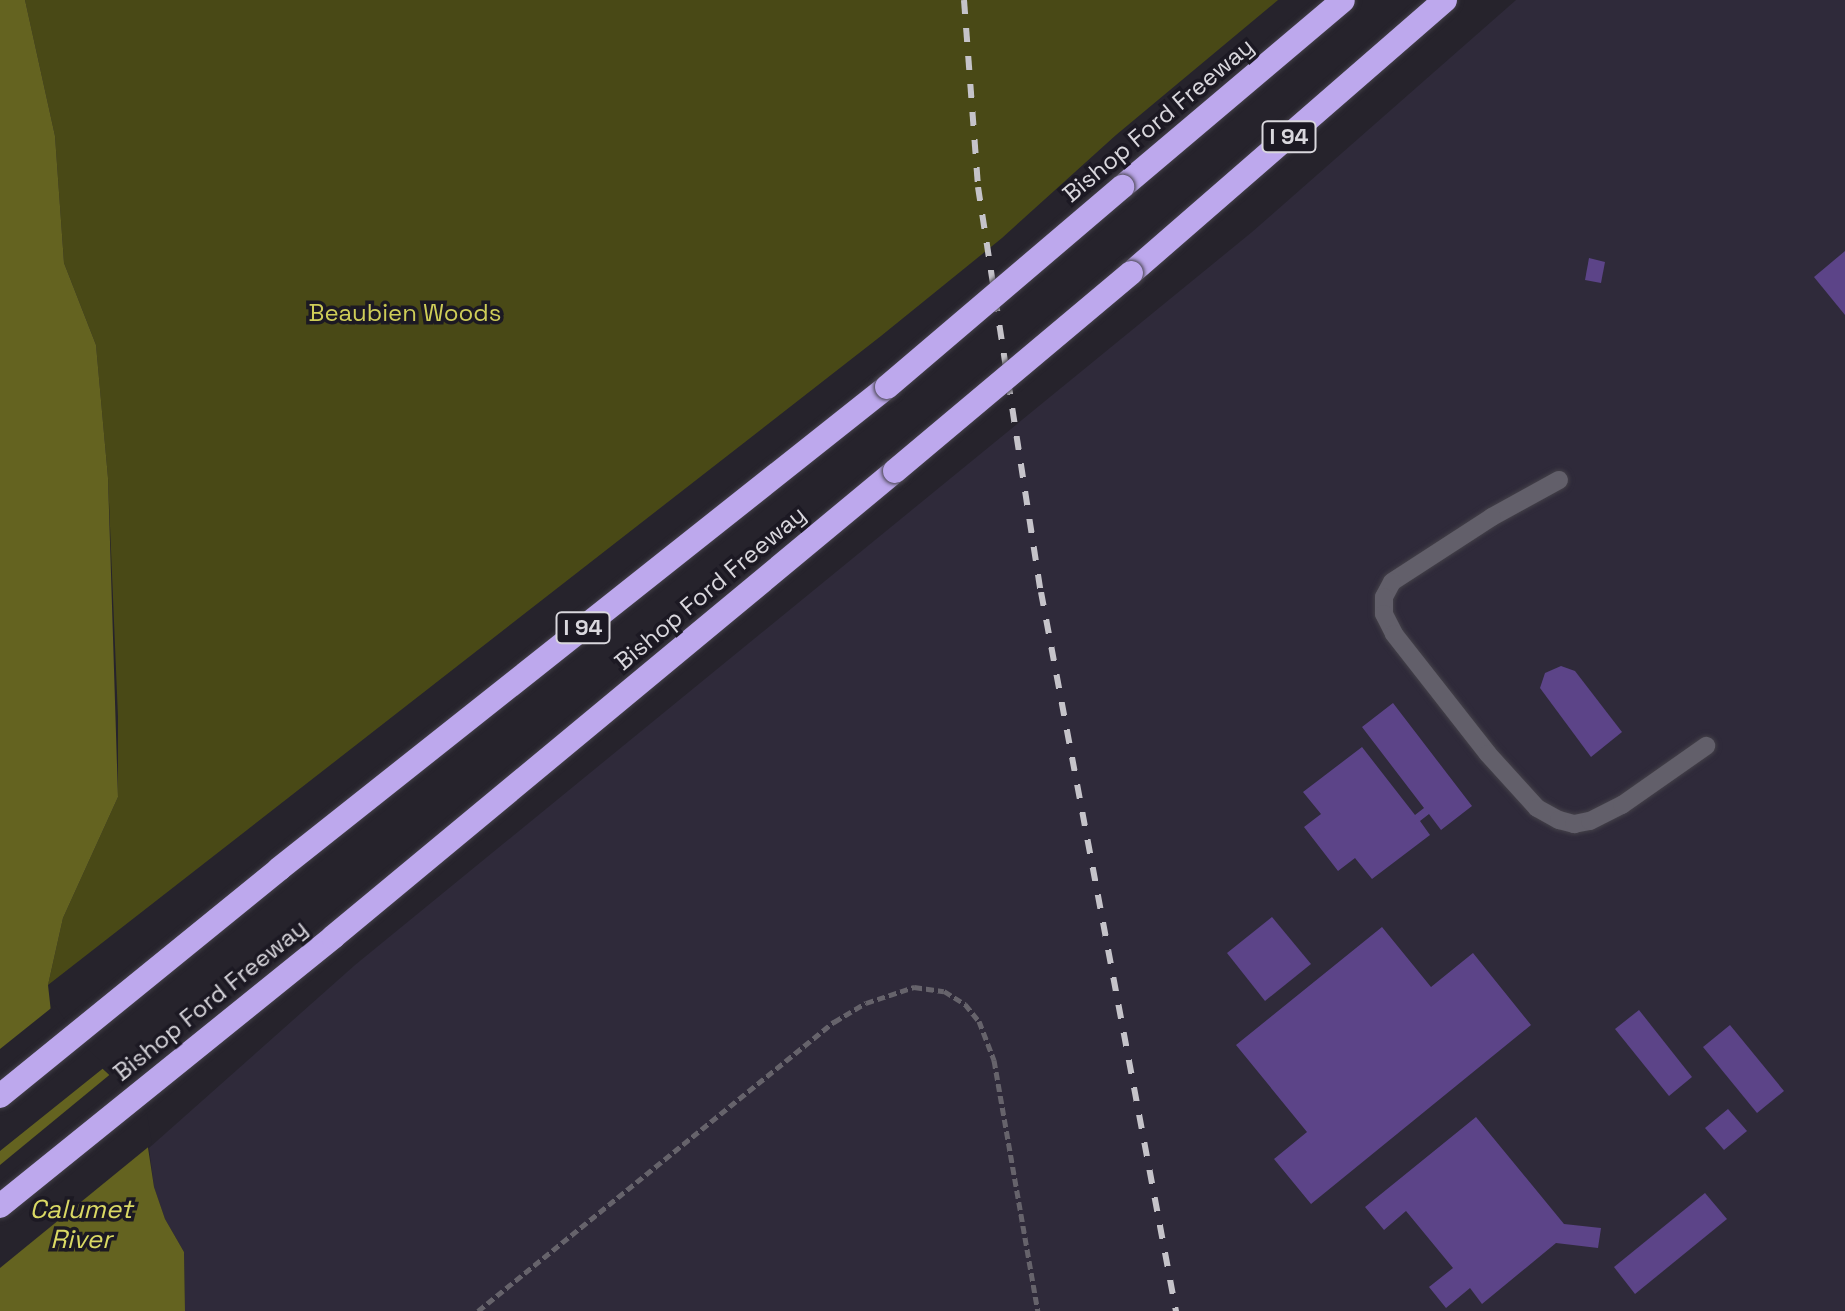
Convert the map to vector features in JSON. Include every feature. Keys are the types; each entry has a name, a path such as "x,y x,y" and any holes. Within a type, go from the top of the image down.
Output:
{"highway":[{"name":"Bishop Ford Freeway","path":"0,1096 279,869 887,387 1343,0"},
{"name":"Bishop Ford Freeway","path":"0,1206 333,937 895,471 1131,273 1445,0"}],"lane":[{"path":"1559,480 1492,517 1392,582 1384,597 1384,614 1394,634 1488,754 1537,808 1559,820 1574,824 1590,821 1622,805 1706,746"}],"path":[{"path":"478,1311 834,1022 866,1003 914,987 944,991 965,1004 979,1021 994,1060 1038,1311"}],"shaded area":[{"path":"1516,0 1845,0 1845,1311 185,1311 184,1252 165,1219 154,1187 149,1148 355,965 1252,232"}],"green space":[{"name":"Beaubien Woods","path":"25,0 1278,0 1116,135 1002,238 881,336 48,985 63,918 118,797 118,717 108,478 96,345 64,263 55,136"}],"water":[{"name":"Calumet River","path":"0,0 25,0 55,136 64,263 96,345 108,478 118,797 63,918 48,985 51,1012 77,1045 133,1097 143,1115 154,1187 165,1219 184,1252 185,1311 0,1311"}],"pier":[{"path":"55,1005 80,1042 106,1066 0,1151 0,1049"},
{"path":"113,1072 137,1095 147,1114 152,1144 0,1268 0,1165"}],"building":[{"path":"1845,251 1845,315 1814,277"},
{"path":"1589,258 1605,262 1601,283 1585,280"},
{"path":"1561,666 1575,671 1622,732 1591,757 1540,688 1545,673"},
{"path":"1393,703 1472,806 1441,830 1429,814 1420,821 1430,835 1372,879 1355,858 1338,871 1304,827 1321,814 1303,792 1362,747 1415,815 1424,808 1362,727"},
{"path":"1272,917 1311,964 1265,1001 1227,953"},
{"path":"1382,927 1431,987 1473,953 1531,1025 1311,1204 1274,1159 1307,1132 1236,1045"},
{"path":"1639,1010 1692,1077 1669,1096 1615,1029"},
{"path":"1730,1025 1784,1091 1757,1113 1703,1047"},
{"path":"1728,1109 1747,1131 1724,1150 1705,1128"},
{"path":"1476,1117 1564,1224 1601,1228 1598,1248 1556,1243 1482,1304 1470,1288 1446,1308 1429,1287 1453,1268 1406,1211 1384,1230 1365,1207"},
{"path":"1705,1193 1727,1219 1635,1294 1614,1267"}],"railway":[{"path":"964,0 978,187 1041,592 1176,1311"}]}
